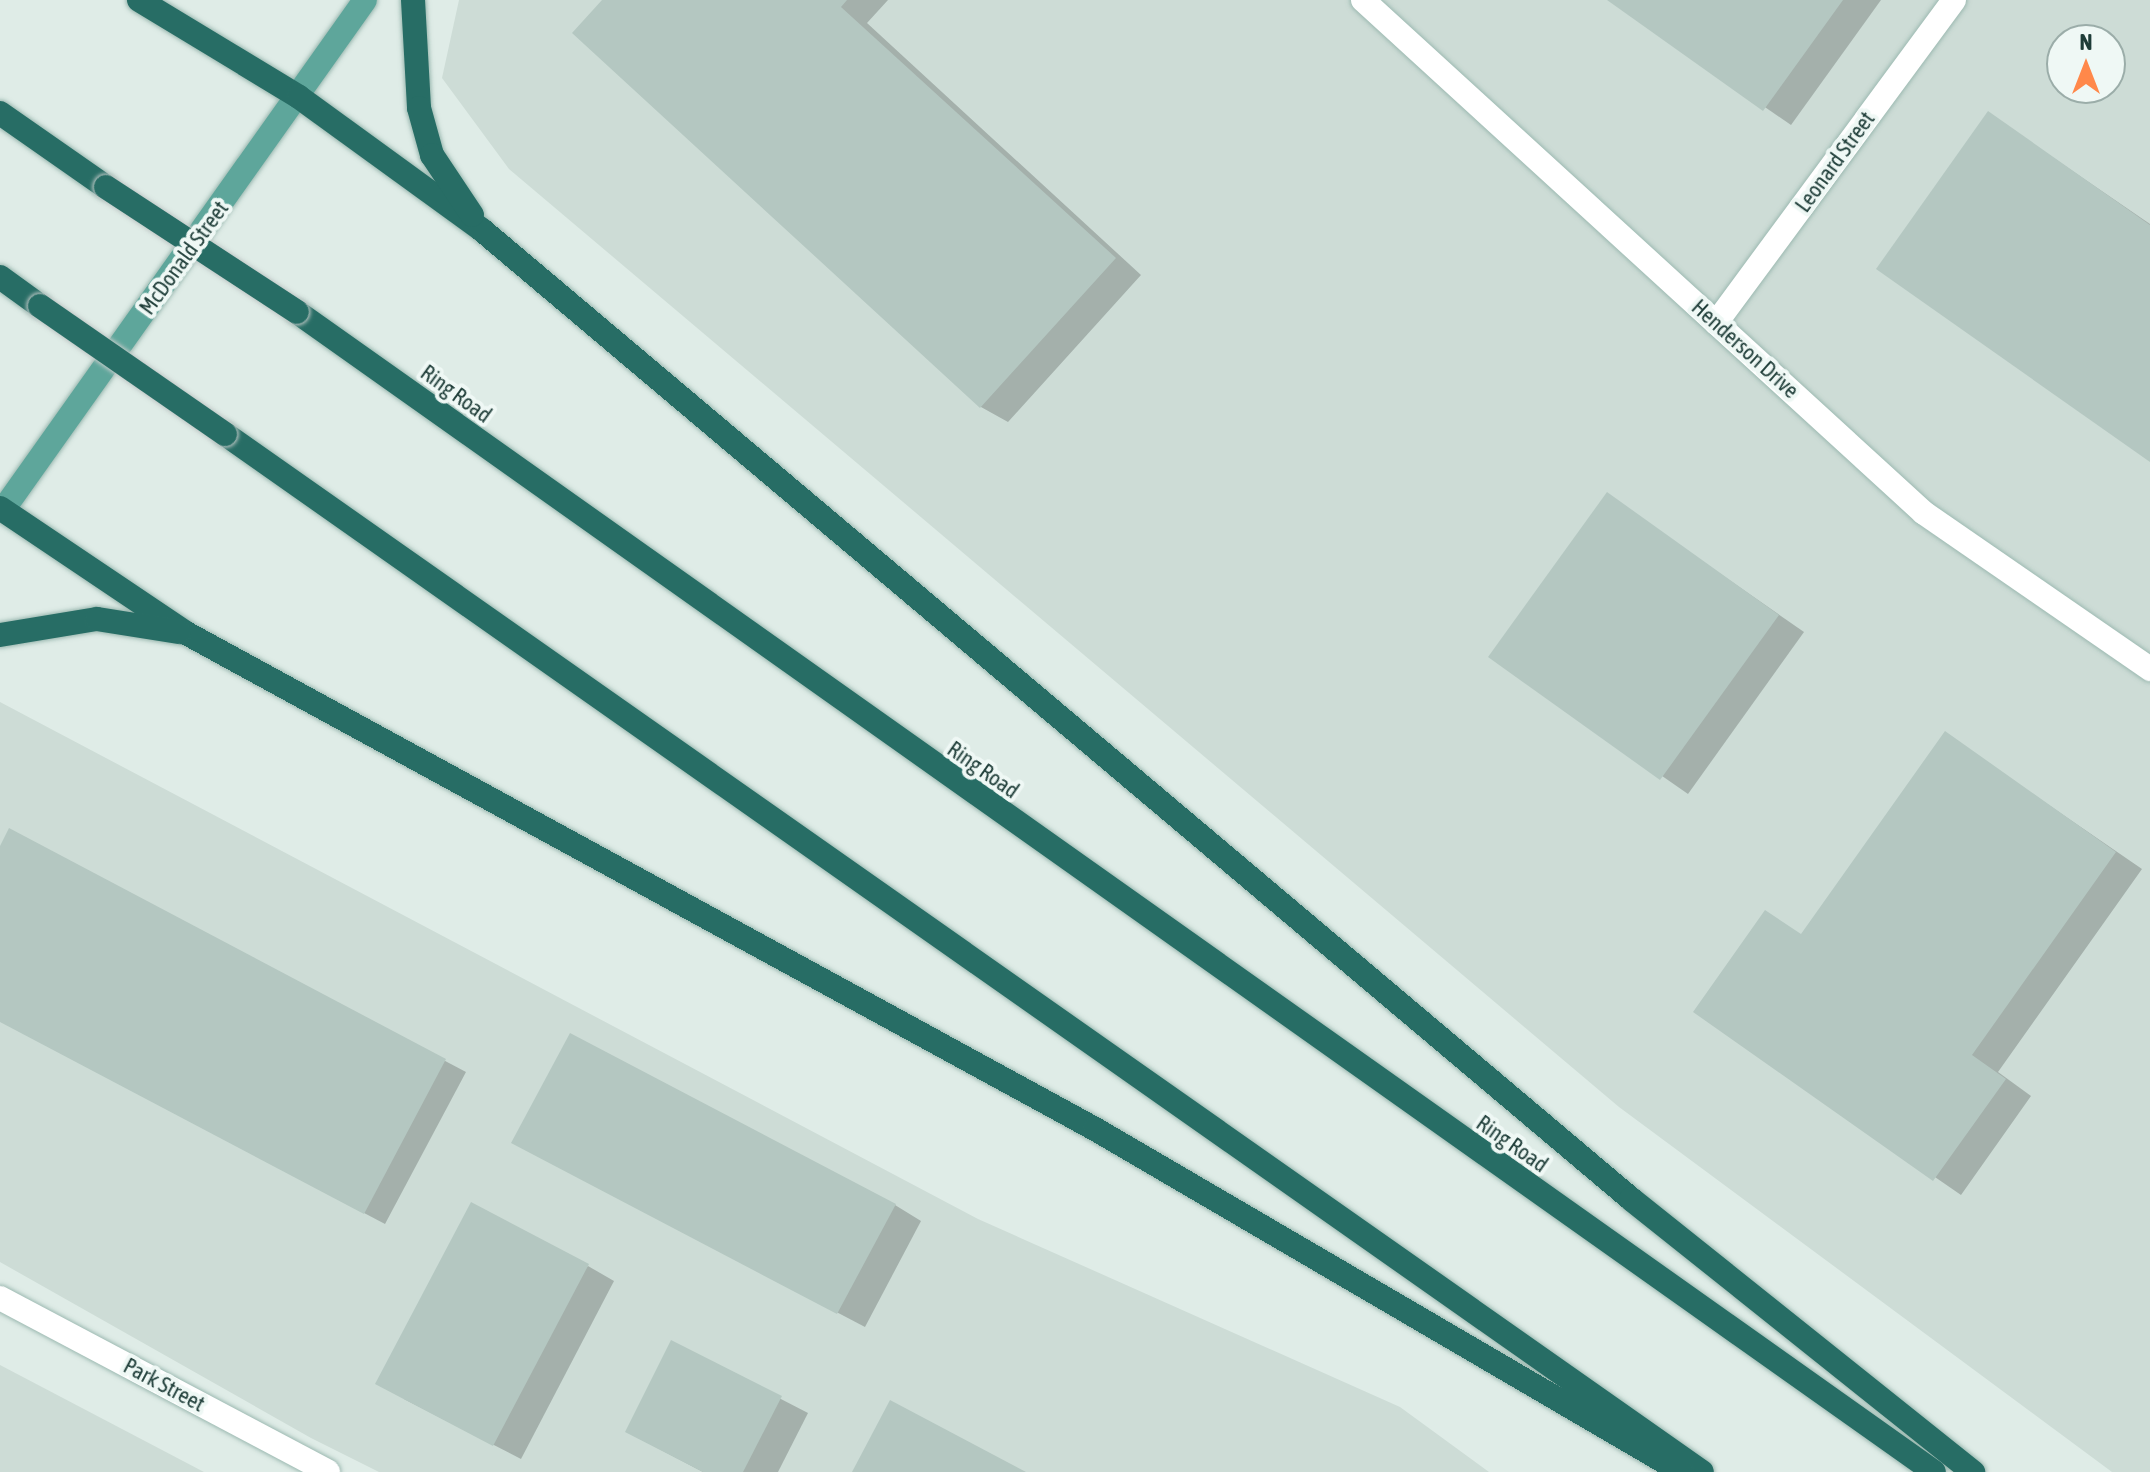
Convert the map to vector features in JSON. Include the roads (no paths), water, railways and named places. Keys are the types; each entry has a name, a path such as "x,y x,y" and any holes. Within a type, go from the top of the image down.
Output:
{"highway":[{"path":"139,0 299,97 482,230 1631,1199 1973,1472"},
{"path":"413,0 419,108 432,155 482,230"},
{"name":"Ring Road","path":"0,113 106,187 297,312 1934,1472"},
{"path":"0,277 1702,1472"},
{"path":"1,511 186,633 1095,1129 1682,1472"},
{"path":"0,635 97,619 186,633"}],"main road":[{"name":"McDonald Street","path":"1,511 299,97 365,0"}],"street":[{"name":"Henderson Drive","path":"1363,0 1924,513 2150,669"},
{"name":"Leonard Street","path":"1716,323 1954,0"},
{"name":"Park Street","path":"0,1298 328,1472"}]}
